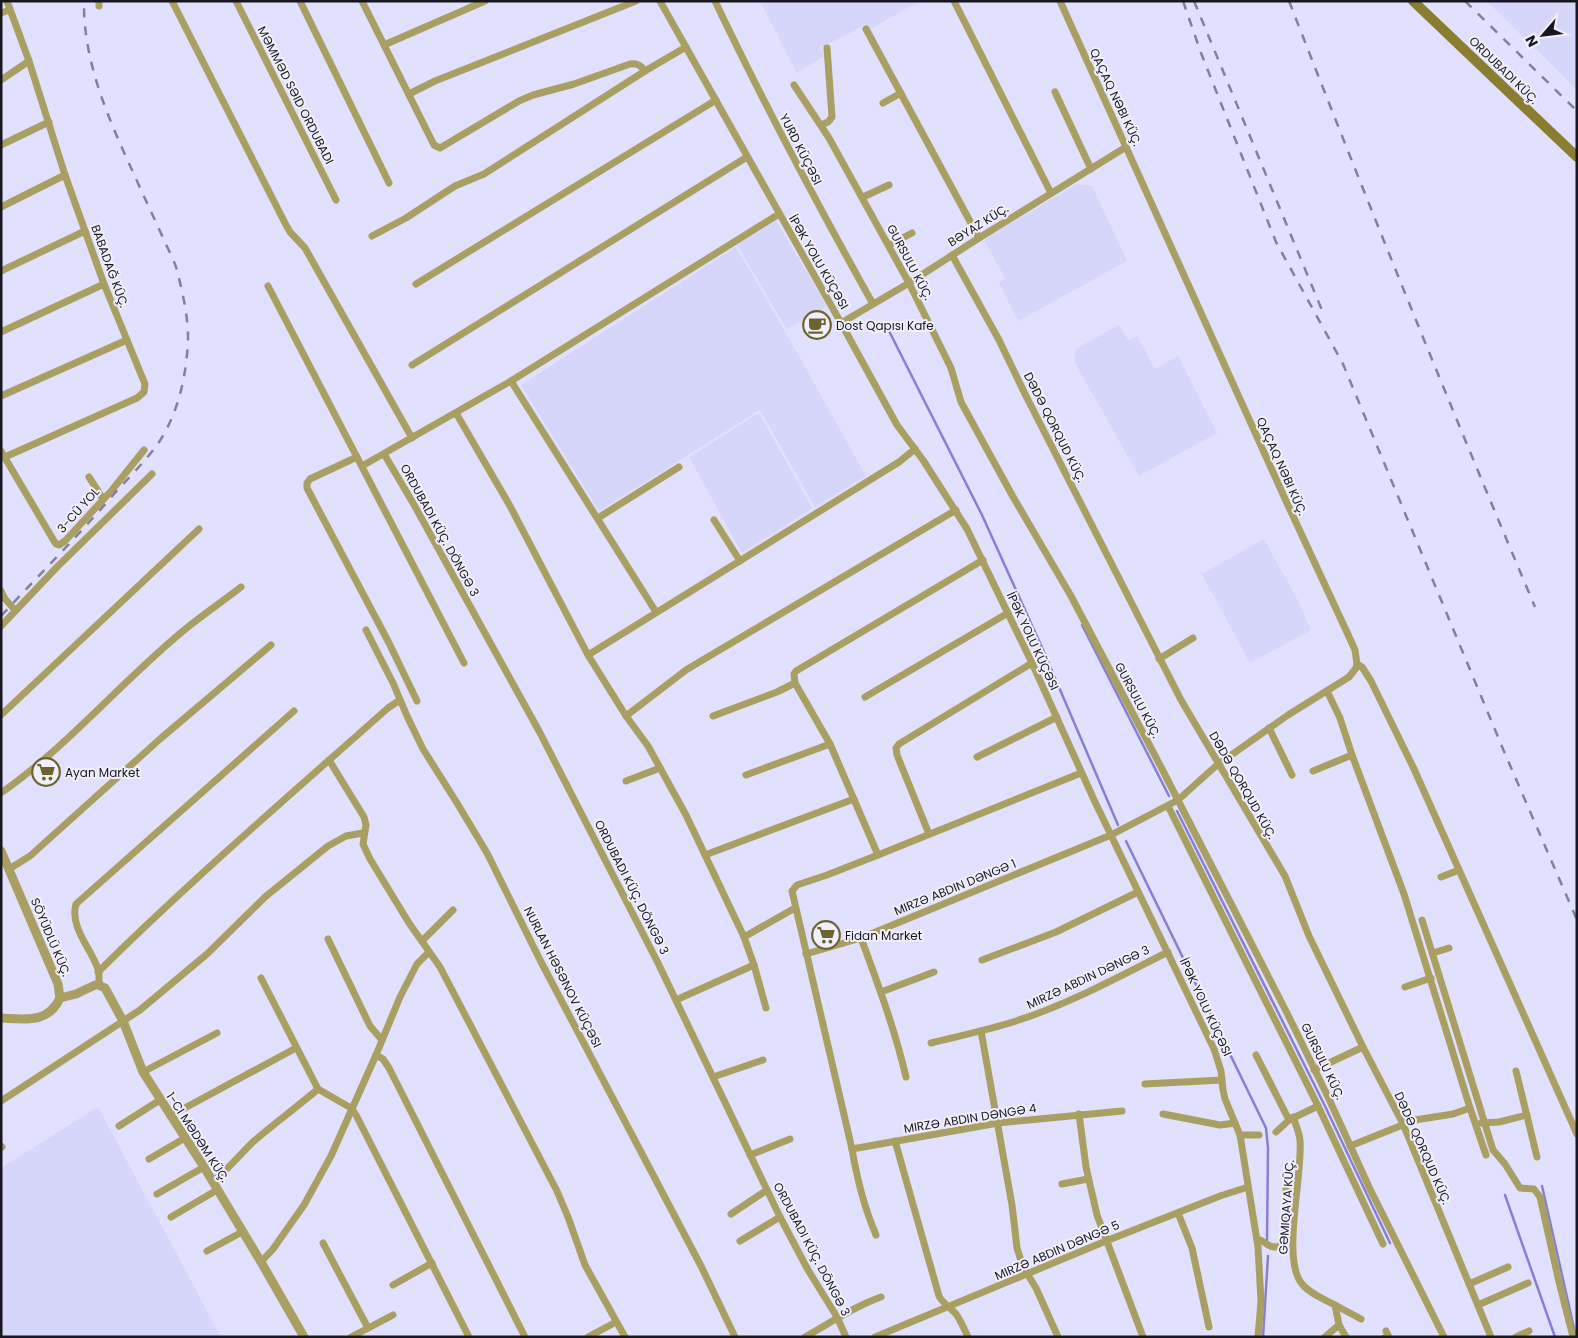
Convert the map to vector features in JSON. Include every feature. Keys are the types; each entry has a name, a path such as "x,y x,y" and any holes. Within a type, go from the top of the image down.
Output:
{"main road":[{"name":"ORDUBADI KÜÇ.","path":"1413,1 1577,157"}],"street":[{"name":"BABADAĞ KÜÇ.","path":"3,454 137,398 144,392 145,384 104,284 65,175 29,61 7,1"},
{"path":"172,1 286,225 305,248 412,438"},
{"name":"MƏMMƏD SƏID ORDUBADI","path":"236,1 336,200"},
{"path":"300,1 389,183"},
{"path":"362,1 434,145 440,148 505,108 533,95 574,84 630,64 640,65 645,71"},
{"path":"384,45 485,1"},
{"path":"409,94 435,81 636,1"},
{"name":"İPƏK YOLU KÜÇƏSI","path":"660,1 897,425 956,510 983,560 1111,835 1214,1049 1221,1071 1225,1099 1240,1135 1257,1239 1260,1261 1261,1301 1258,1337"},
{"name":"YURD KÜÇƏSI","path":"716,1 743,60 815,201 873,304"},
{"path":"954,1 1051,193"},
{"name":"QAÇAQ NƏBI KÜÇ.","path":"1060,1 1351,641 1355,650 1357,664"},
{"path":"1,13 10,10"},
{"path":"866,29 979,238"},
{"path":"372,236 406,218 455,186 484,174 645,71 686,47"},
{"path":"821,125 828,122 832,117 827,48"},
{"path":"1,80 29,61"},
{"name":"GURSULU KÜÇ.","path":"794,85 821,125 889,245 951,368 961,402 1012,495 1071,596 1178,800 1314,1070 1369,1187 1444,1337"},
{"path":"1055,92 1091,169"},
{"path":"883,103 901,93"},
{"path":"416,284 677,122 716,100"},
{"path":"1,145 49,122"},
{"name":"BƏYAZ KÜÇ.","path":"841,323 909,283 1126,147"},
{"path":"412,365 747,156"},
{"path":"1,207 65,175"},
{"path":"863,197 889,184"},
{"path":"362,466 511,381 779,214"},
{"path":"1,271 85,230"},
{"path":"889,245 912,233"},
{"name":"DƏDƏ QORQUD KÜÇ.","path":"952,255 999,340 1159,659 1284,876 1309,936 1403,1124 1491,1337"},
{"path":"1,332 104,284"},
{"path":"268,286 464,662"},
{"path":"1,396 127,340"},
{"path":"511,381 656,612"},
{"path":"456,413 510,506 588,655 626,716 648,746 686,815 744,937 766,1008"},
{"path":"588,655 904,458 915,449"},
{"name":"3-CÜ YOL","path":"3,454 58,545 65,541 144,450"},
{"name":"ORDUBADI KÜÇ. DÖNGƏ 3","path":"384,454 539,731 676,1000 780,1217 808,1270 837,1317 846,1337"},
{"path":"357,457 310,479 307,483 307,488 389,643 417,701"},
{"path":"598,518 679,466"},
{"path":"1,626 57,567 152,474"},
{"path":"89,477 103,499"},
{"path":"626,716 701,661 956,510"},
{"path":"714,520 740,561"},
{"path":"1,715 199,529"},
{"path":"878,855 830,744 793,678 796,671 983,560"},
{"path":"1,793 22,779 52,753 183,631 241,587"},
{"path":"1,591 5,599 15,610"},
{"path":"865,697 1008,613"},
{"name":"NURLAN HƏSƏNOV KÜÇƏSI","path":"366,630 423,749 458,802 487,853 540,960 693,1250 735,1337"},
{"path":"1159,659 1193,638"},
{"path":"9,869 30,856 160,739 271,645"},
{"path":"929,834 897,755 896,748 899,744 1032,663"},
{"path":"1111,835 1178,800 1218,764 1288,715 1349,677 1357,664 1362,667 1371,681 1414,770 1577,1134"},
{"path":"713,716 777,692 795,682"},
{"path":"1327,691 1340,718 1404,894 1486,1155"},
{"path":"98,972 282,801 388,708 400,700"},
{"path":"1,1018 39,1018 52,1010 60,998 76,994 100,984 98,972 77,925 74,912 76,904 294,711"},
{"path":"977,757 1057,717"},
{"path":"1269,728 1292,775"},
{"path":"746,775 830,744"},
{"path":"1313,771 1352,755"},
{"path":"329,760 364,817 366,825 363,833 363,844 370,859 444,976 557,1190 585,1265 625,1337"},
{"path":"626,781 660,768"},
{"path":"876,1235 862,1195 792,892 797,885 878,855 1082,773"},
{"path":"705,855 854,799"},
{"path":"1168,806 1318,1106 1383,1244"},
{"path":"1,1100 156,998 207,954 265,897 328,846 346,836 363,833"},
{"name":"MIRZƏ ABDIN DƏNGƏ 1","path":"806,954 861,938 1111,835"},
{"name":"SÖYÜDLÜ KÜÇ.","path":"1,851 58,984 60,998"},
{"path":"1441,878 1459,870"},
{"path":"982,960 1056,932 1138,892"},
{"path":"744,937 795,908"},
{"path":"422,941 453,910"},
{"path":"1422,920 1493,1150 1505,1164 1517,1185 1522,1189 1534,1189 1540,1197 1573,1337"},
{"path":"861,938 900,1050 906,1077"},
{"path":"328,939 370,1026 382,1040"},
{"path":"1433,953 1448,948"},
{"path":"261,1262 273,1250 304,1205 331,1156 409,977 417,964 429,952"},
{"name":"MIRZƏ ABDIN DƏNGƏ 3","path":"931,1043 1016,1021 1050,1008 1168,952"},
{"path":"676,1000 754,965"},
{"path":"881,992 934,972"},
{"path":"261,978 318,1089 351,1108 361,1125 469,1337"},
{"path":"1405,987 1431,978"},
{"name":"1-CI MƏDƏM KÜÇ.","path":"100,984 111,996 143,1072 215,1186 304,1337"},
{"path":"981,1031 1012,1205 1017,1248 1058,1337"},
{"path":"143,1072 217,1033"},
{"path":"1314,1070 1363,1047"},
{"path":"170,1116 296,1048"},
{"path":"376,1055 383,1059 389,1068 525,1337"},
{"name":"GƏMIQAYA KÜÇ.","path":"1256,1055 1300,1139 1293,1245 1293,1262 1298,1278 1306,1288 1361,1318"},
{"path":"713,1077 763,1060"},
{"path":"1516,1071 1537,1157"},
{"path":"1145,1084 1222,1080"},
{"path":"171,1218 215,1186 247,1148 318,1089"},
{"path":"119,1126 160,1100"},
{"path":"1276,1132 1291,1119 1318,1106"},
{"path":"1350,1146 1403,1124 1428,1117 1453,1114 1470,1108"},
{"name":"MIRZƏ ABDIN DƏNGƏ 4","path":"852,1148 998,1123 1122,1111"},
{"path":"1080,1114 1088,1179 1097,1215 1143,1337"},
{"path":"1162,1114 1220,1126 1235,1123"},
{"path":"1476,1124 1499,1122 1527,1115"},
{"path":"1240,1135 1260,1134"},
{"path":"149,1159 185,1138"},
{"path":"750,1155 790,1139"},
{"path":"895,1141 939,1296 942,1302 955,1313 968,1337"},
{"path":"157,1194 204,1168"},
{"path":"1062,1184 1088,1179"},
{"name":"MIRZƏ ABDIN DƏNGƏ 5","path":"875,1337 1106,1241 1220,1196 1248,1187"},
{"path":"1257,1239 1272,1247 1279,1247 1286,1221 1286,1188"},
{"path":"731,1214 767,1190"},
{"path":"1178,1213 1192,1248 1209,1327"},
{"path":"740,1241 780,1217"},
{"path":"207,1251 242,1232"},
{"path":"323,1243 368,1328"},
{"path":"393,1286 432,1264"},
{"path":"1469,1284 1508,1267"},
{"path":"1478,1305 1528,1283"},
{"path":"805,1337 837,1317 864,1303 881,1297"},
{"path":"1335,1305 1339,1325 1346,1337"},
{"path":"351,1337 393,1315"},
{"path":"588,1337 616,1322"},
{"path":"1325,1337 1339,1325"},
{"path":"1516,1337 1529,1331"}],"shaded area":[{"path":"760,1 919,1 871,29 867,24 820,48 824,56 797,73"},
{"path":"1487,1 1577,1 1577,90 1523,37"},
{"path":"1077,184 1092,186 1127,261 1018,321 999,283 1005,278 984,240"},
{"path":"776,221 827,306 787,329 737,245"},
{"path":"736,247 866,476 815,507 760,410 599,511 521,385"},
{"path":"1119,325 1128,340 1137,336 1155,369 1178,356 1217,433 1139,476 1074,361 1076,349"},
{"path":"759,413 812,508 742,553 689,457"},
{"path":"1264,539 1297,599 1311,630 1250,663 1202,574"},
{"path":"98,1107 221,1337 1,1337 1,1168"}],"waterway":[{"path":"887,327 982,515 1040,643 1118,825"},
{"path":"1082,625 1169,796"},
{"path":"1177,811 1324,1104 1390,1243"},
{"path":"1126,841 1266,1128 1268,1148 1267,1241"},
{"path":"1542,1186 1576,1337"},
{"path":"1505,1195 1555,1337"},
{"path":"1263,1337 1268,1256"}],"railway":[{"path":"1,616 156,446 173,416 181,391 186,364 187,320 176,267 100,94 88,48 84,1"},
{"path":"1183,1 1201,53 1276,242 1343,364 1503,749 1577,920"},
{"path":"1194,1 1324,315"},
{"path":"1289,1 1410,305 1535,607"},
{"path":"1465,1 1577,111"}],"place":[{"name":"Dost Qapısı Kafe","path":"817,325"},
{"name":"Ayan Market","path":"46,772"},
{"name":"Fidan Market","path":"826,935"}]}
